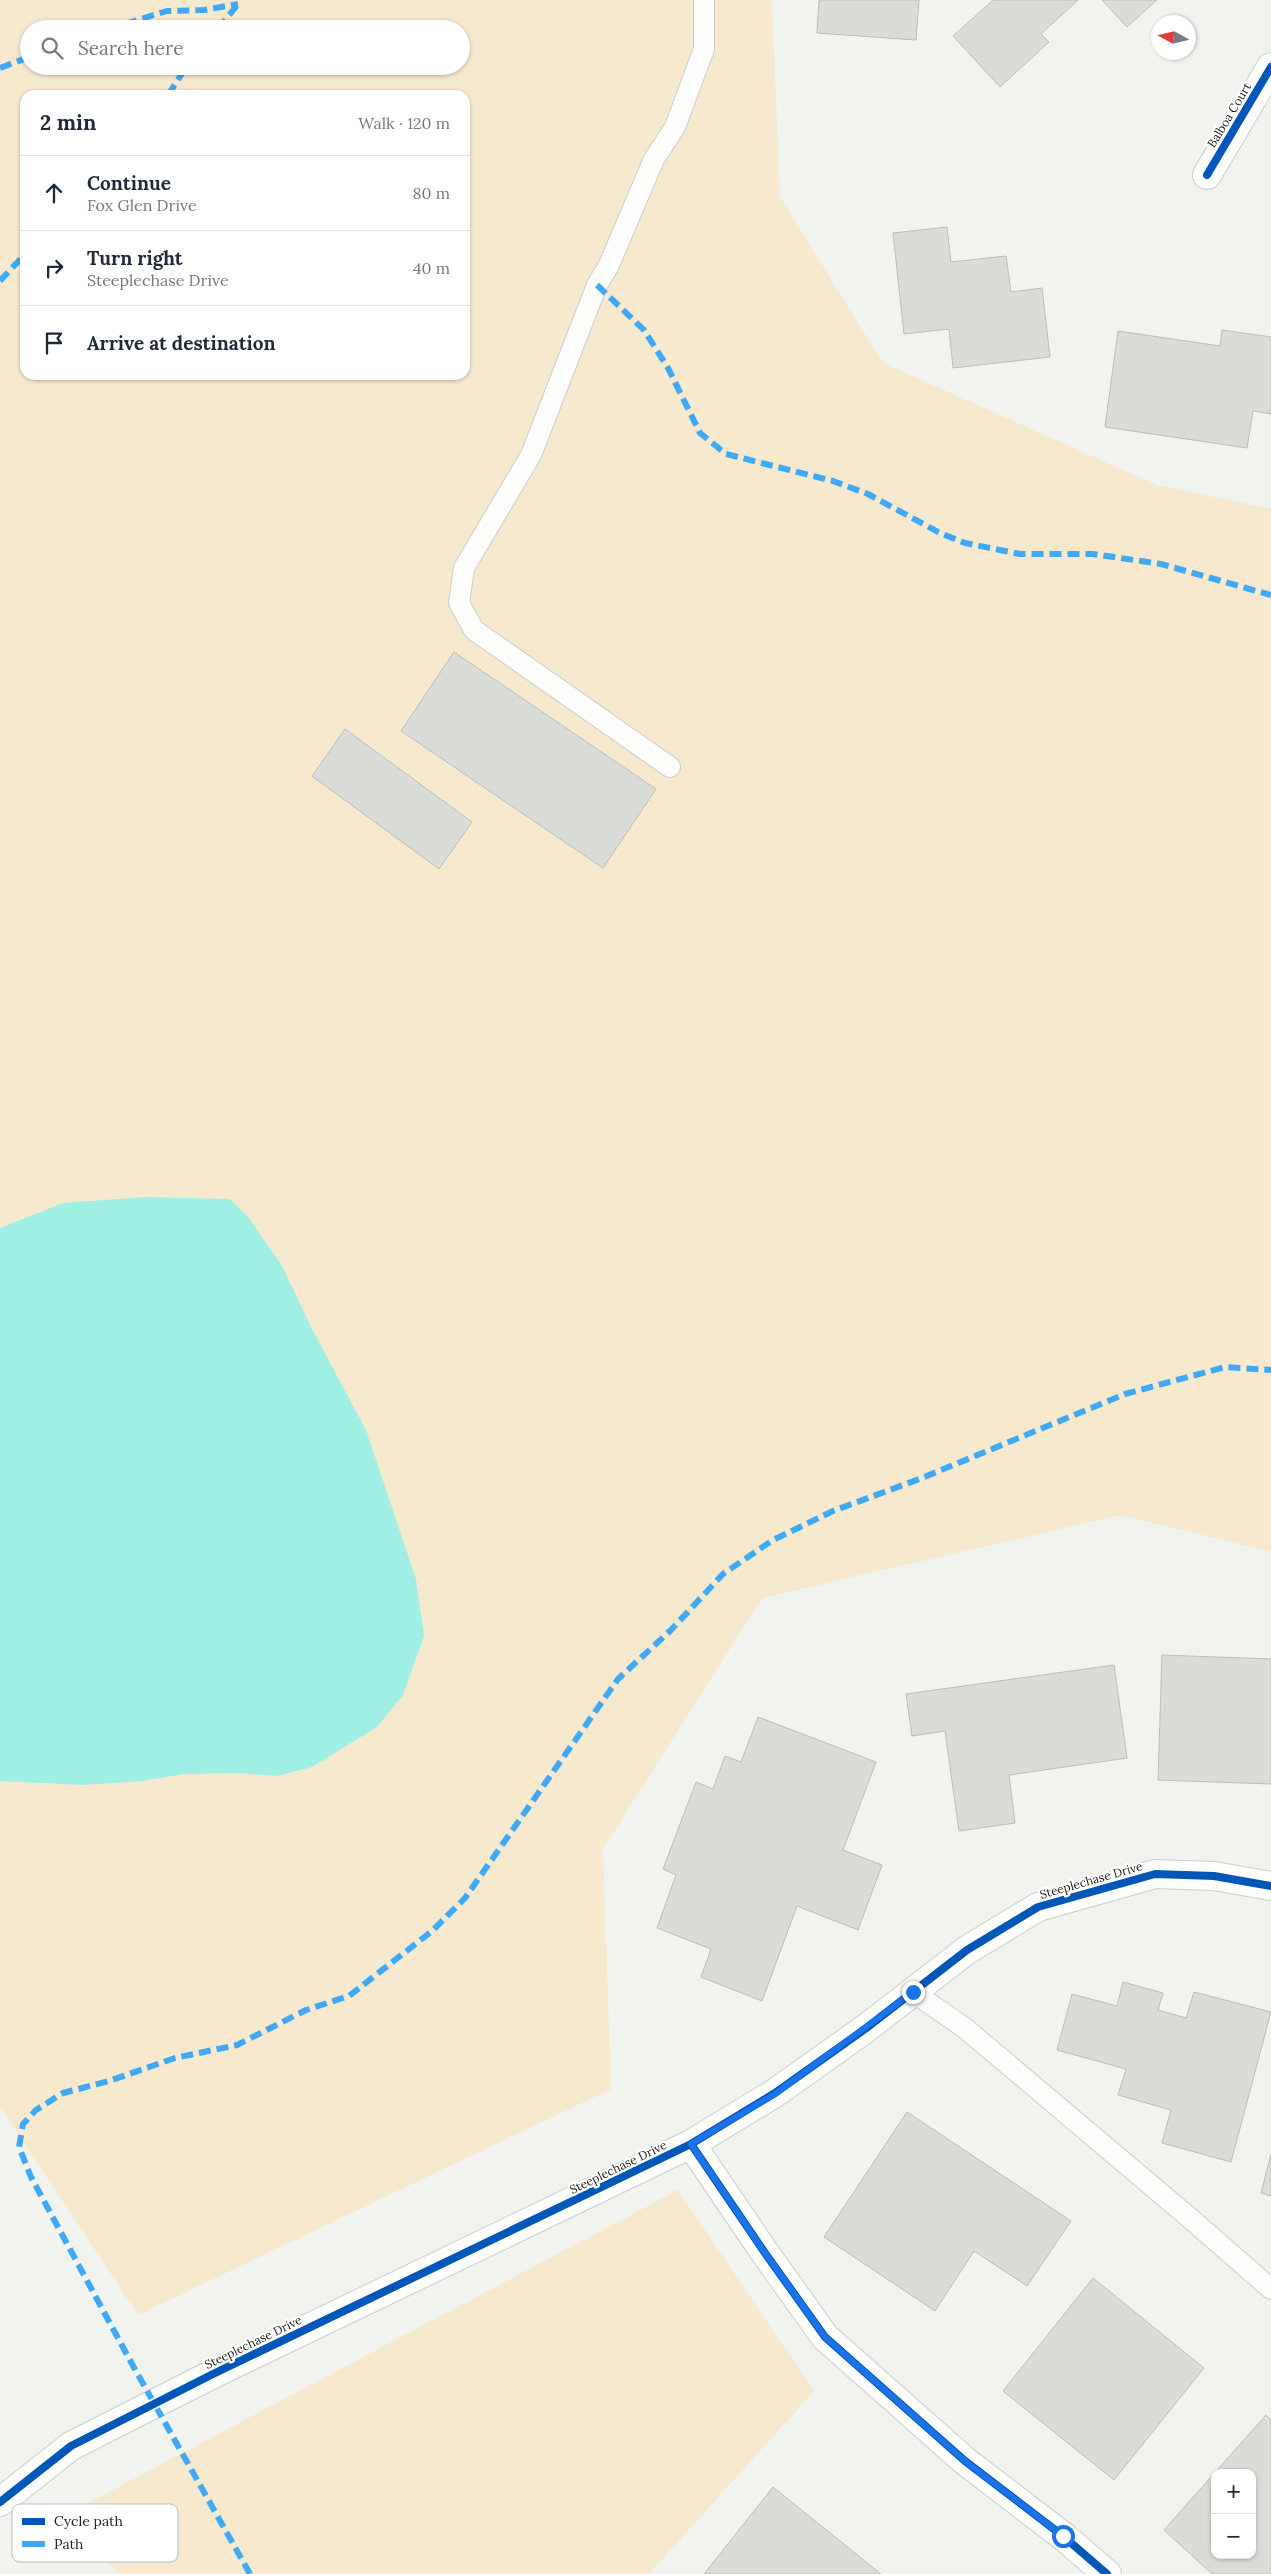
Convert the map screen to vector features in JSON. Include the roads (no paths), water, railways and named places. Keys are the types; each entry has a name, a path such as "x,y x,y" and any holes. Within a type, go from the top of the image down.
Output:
{"street":[{"name":"Balboa Court","path":"1207,175 1271,66"},
{"name":"Steeplechase Drive","path":"0,2502 71,2446 213,2374 691,2144 775,2094 967,1950 1038,1907 1155,1874 1214,1876 1271,1886"},
{"path":"691,2144 825,2337 965,2461 1063,2536 1107,2574"}],"lane":[{"path":"670,767 474,630 459,604 464,568 531,455 597,286 609,266 654,159 675,127 704,49 704,0"},
{"path":"913,1992 966,2029 1271,2289"}],"water":[{"path":"146,1197 230,1199 249,1218 282,1266 313,1331 366,1430 416,1579 424,1636 403,1695 377,1727 312,1767 277,1776 237,1773 184,1774 142,1781 82,1785 0,1781 0,1228 63,1203"}]}
